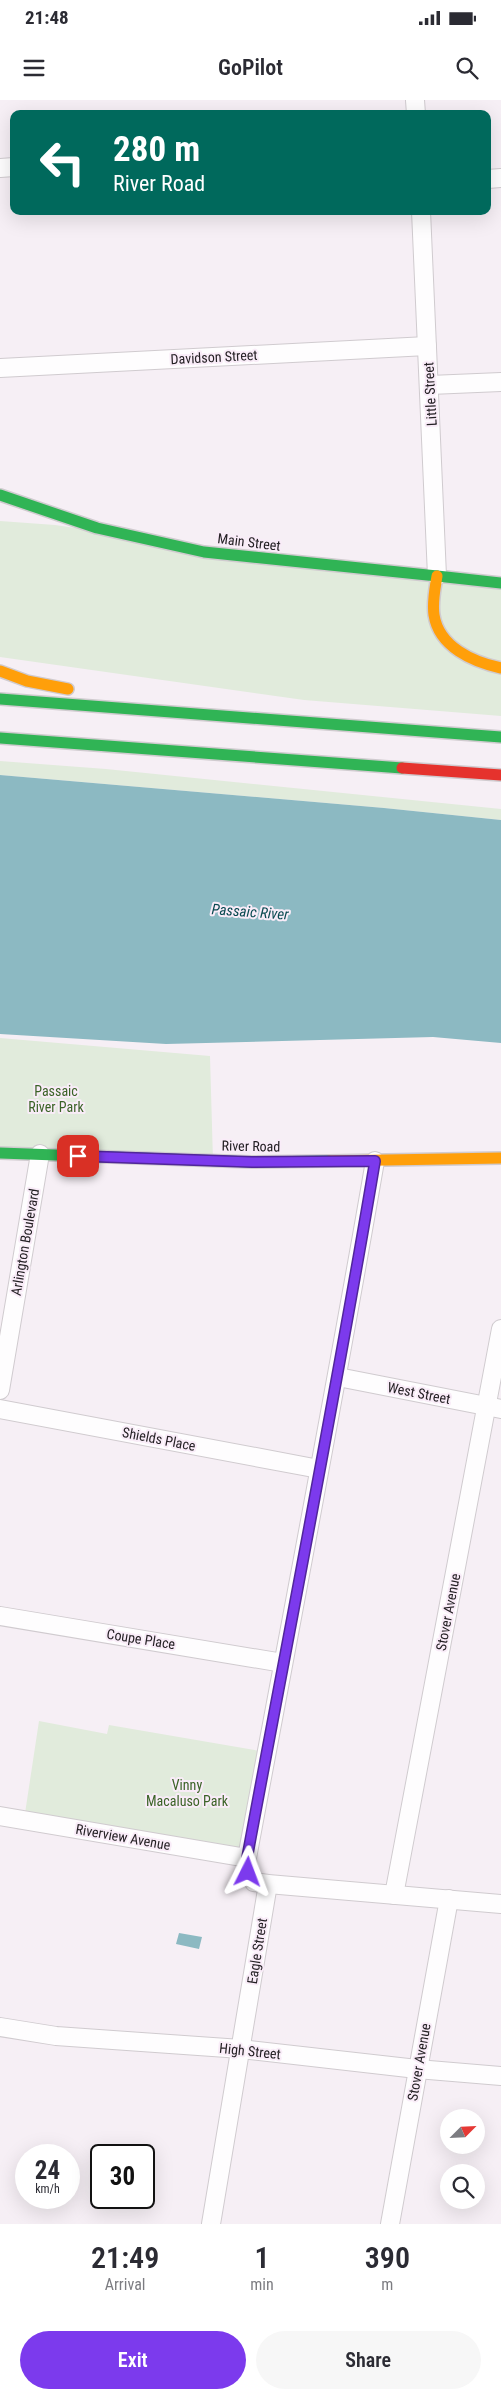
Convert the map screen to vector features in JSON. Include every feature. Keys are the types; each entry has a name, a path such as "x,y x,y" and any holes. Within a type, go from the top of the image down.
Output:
{"main road":[{"name":"Main Street","path":"0,495 97,528 151,542 259,559 501,583"},
{"path":"437,576 434,605 436,622 445,638 466,656 478,662 501,668"},
{"path":"0,671 27,681 76,690"},
{"path":"143,698 417,730"},
{"path":"0,699 501,737"},
{"path":"0,738 501,775"},
{"name":"River Road","path":"0,1153 252,1162 501,1158"}],"street":[{"name":"Little Street","path":"421,215 437,576"},
{"name":"Davidson Street","path":"0,368 427,346"},
{"path":"430,385 501,382"},
{"name":"Arlington Boulevard","path":"0,1390 40,1154"},
{"path":"375,1161 338,1377 319,1469 247,1858 248,1872 254,1882 268,1884 501,1904"},
{"name":"Stover Avenue","path":"394,1896 494,1407 501,1329"},
{"name":"West Street","path":"338,1377 494,1407"},
{"name":"Shields Place","path":"0,1409 319,1469"},
{"name":"Coupe Place","path":"0,1616 283,1662"},
{"name":"Riverview Avenue","path":"0,1816 247,1858"},
{"name":"Eagle Street","path":"211,2224 268,1884"},
{"name":"Stover Avenue","path":"390,2224 449,1900"},
{"name":"High Street","path":"0,2027 56,2036 241,2050 501,2076"}],"green space":[{"path":"0,521 55,525 501,590 501,716 304,700 0,657"},
{"path":"0,761 106,769 501,809 501,820 0,775"},
{"name":"Passaic River Park","path":"0,1038 210,1056 213,1161 0,1153"},
{"name":"Vinny Macaluso Park","path":"39,1721 107,1734 109,1725 266,1752 247,1858 24,1820"}],"water":[{"name":"Passaic River","path":"0,775 501,820 501,1043 433,1037 166,1044 0,1034"},
{"path":"179,1933 202,1937 199,1949 176,1944"}],"traffic: fast":[{"path":"0,495 97,528 204,552 437,576"},
{"path":"437,576 501,583"},
{"path":"0,699 501,737"},
{"path":"0,738 402,768"},
{"path":"0,1153 252,1162 329,1161"}],"traffic: slow":[{"path":"437,576 433,610 437,626 443,636 450,644 469,657 501,668"},
{"path":"0,671 27,681 68,689"},
{"path":"329,1161 501,1158"}],"traffic: jam":[{"path":"402,768 501,775"}],"route":[{"path":"78,1156 252,1162 375,1161 338,1377 319,1469 247,1858 248,1872"}]}
